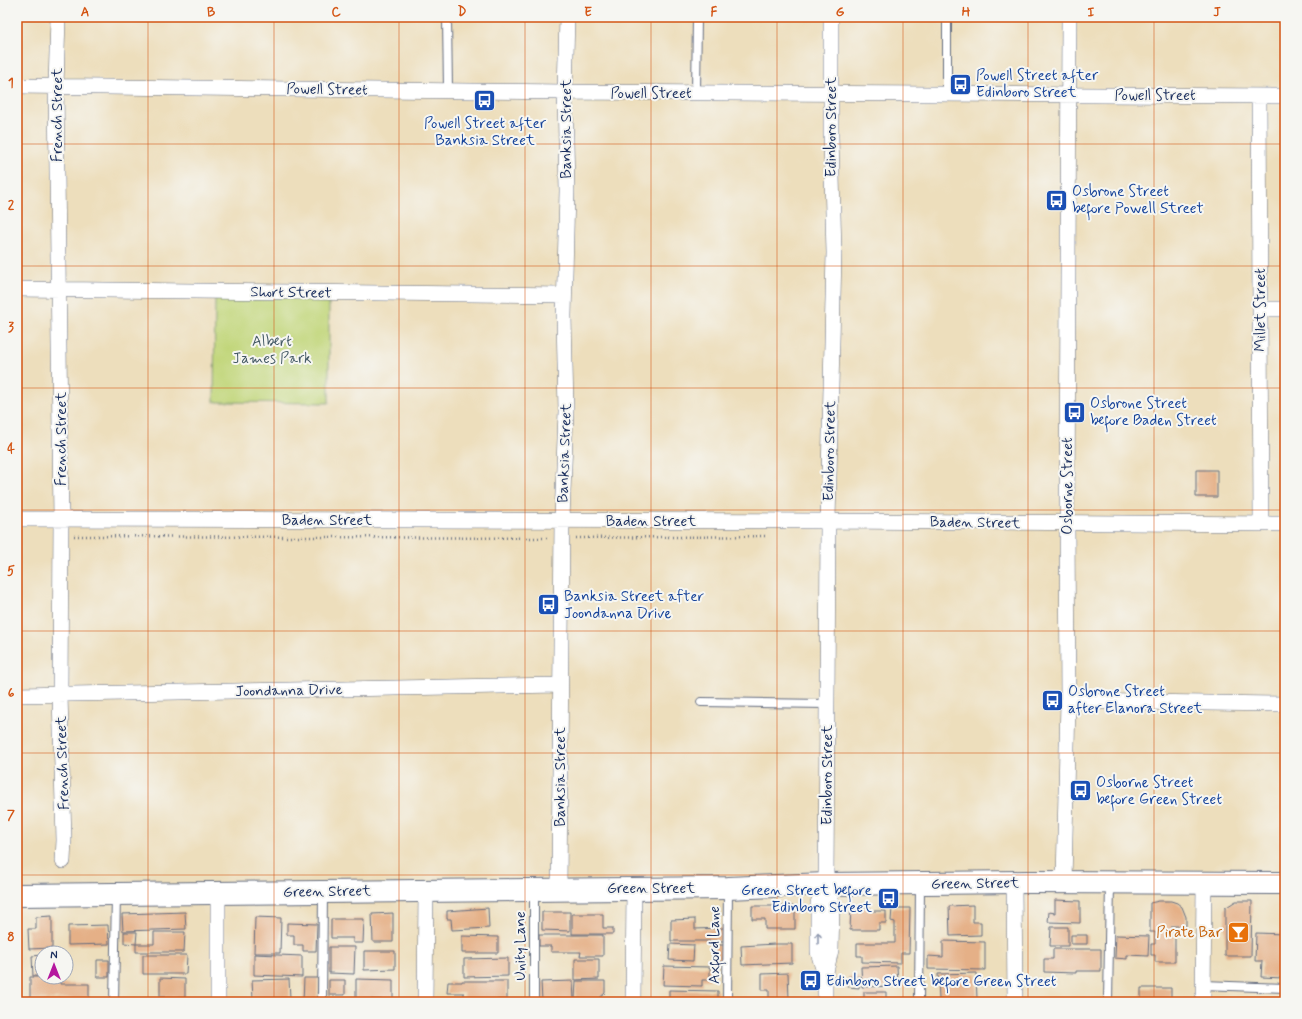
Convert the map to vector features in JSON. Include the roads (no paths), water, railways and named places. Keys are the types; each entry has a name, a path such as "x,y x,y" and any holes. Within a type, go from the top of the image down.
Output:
{"main road":[{"name":"Green Street","path":"17,895 728,888 826,884 1285,882"}],"street":[{"name":"French Street","path":"58,17 56,86 60,289 60,694 64,840 63,861"},
{"name":"Banksia Street","path":"559,889 562,520 566,411 564,295 566,191 566,17"},
{"name":"Edinboro Street","path":"825,1002 825,976 818,952 818,903 826,884 828,521 834,253 831,17"},
{"name":"Osborne Street","path":"1064,882 1068,701 1067,523 1069,17"},
{"name":"Powell Street","path":"17,86 565,92 1285,96"},
{"name":"Millet Street","path":"1259,96 1261,524"},
{"name":"Short Street","path":"17,289 564,295"},
{"path":"1260,309 1285,309"},
{"name":"Baden Street","path":"17,519 61,527 562,520 1285,524"},
{"name":"Joondanna Drive","path":"17,695 560,685"},
{"path":"1068,701 1285,704"},
{"path":"1203,1002 1204,882"},
{"path":"1014,883 1015,1002"},
{"path":"633,1002 634,888"},
{"path":"425,1002 426,891"},
{"path":"218,893 218,1002"}],"lane":[{"path":"447,17 448,91"},
{"path":"696,93 697,17"},
{"path":"947,17 947,94"},
{"path":"701,702 827,704"},
{"path":"1108,1002 1110,882"},
{"path":"918,1002 920,884"},
{"name":"Axford Lane","path":"727,1002 728,888"},
{"name":"Unity Lane","path":"534,890 534,1002"},
{"path":"322,1002 323,891"},
{"path":"114,1002 116,894"},
{"path":"1203,985 1285,988"}],"place":[{"name":"Powell Street after Edinboro Street","path":"960,84"},
{"name":"Powell Street after Banksia Street","path":"485,100"},
{"name":"Osbrone Street before Powell Street","path":"1056,200"},
{"name":"Osbrone Street before Baden Street","path":"1075,412"},
{"name":"Banksia Street after Joondanna Drive","path":"548,605"},
{"name":"Osbrone Street after Elanora Street","path":"1052,700"},
{"name":"Osborne Street before Green Street","path":"1080,791"},
{"name":"Green Street before Edinboro Street","path":"888,899"},
{"name":"Pirate Bar","path":"1238,932"},
{"name":"Edinboro Street before Green Street","path":"811,981"}],"park label":[{"name":"Albert James Park","path":"272,350"}]}
